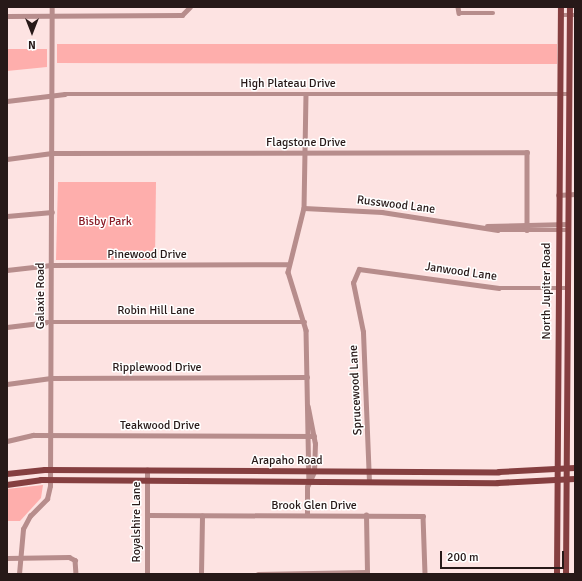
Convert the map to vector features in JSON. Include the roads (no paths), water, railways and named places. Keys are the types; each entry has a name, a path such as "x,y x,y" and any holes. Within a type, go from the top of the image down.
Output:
{"main road":[{"name":"North Jupiter Road","path":"556,574 558,480 558,288 556,226 558,194 561,7"},
{"name":"North Jupiter Road","path":"566,574 568,469 567,288 568,227 572,194 569,94 572,75 572,15 570,7"},
{"path":"560,53 572,75"},
{"path":"557,358 568,351 558,342"},
{"path":"558,399 568,400"},
{"name":"Arapaho Road","path":"7,474 51,470 450,472 575,468"},
{"path":"450,472 450,482"},
{"name":"Arapaho Road","path":"7,485 50,480 147,482 450,482 575,479"},
{"path":"557,543 566,543"}],"street":[{"name":"Galaxie Road","path":"19,574 19,558 25,526 47,499 51,470 52,7"},
{"path":"7,16 187,14 190,7"},
{"path":"458,7 459,13 493,13"},
{"path":"561,15 572,15"},
{"path":"306,94 304,208 288,264 292,292 304,322 308,406 306,436 308,482 307,516"},
{"name":"High Plateau Drive","path":"7,101 52,96 569,94"},
{"name":"Flagstone Drive","path":"7,159 52,153 527,152 527,230"},
{"path":"558,194 572,194"},
{"name":"Russwood Lane","path":"304,208 382,212 527,230 556,226"},
{"path":"7,216 52,212"},
{"name":"Russwood Lane","path":"486,226 527,223 568,227"},
{"name":"Pinewood Drive","path":"7,270 51,264 288,264"},
{"name":"Janwood Lane","path":"355,274 365,268 471,285 567,288"},
{"name":"Sprucewood Lane","path":"355,274 353,283 363,332 369,482"},
{"name":"Robin Hill Lane","path":"7,327 51,322 304,322"},
{"name":"Ripplewood Drive","path":"7,384 51,378 307,377"},
{"path":"308,406 314,436 314,472 308,482"},
{"name":"Teakwood Drive","path":"7,441 50,436 314,436"},
{"name":"Royalshire Lane","path":"147,470 147,574"},
{"name":"Brook Glen Drive","path":"147,515 423,516 425,574"},
{"path":"258,574 367,572 366,515"},
{"path":"201,574 202,516"},
{"path":"7,558 69,558 76,564 76,574"}],"park label":[{"name":"Bisby Park","path":"105,222"}]}
